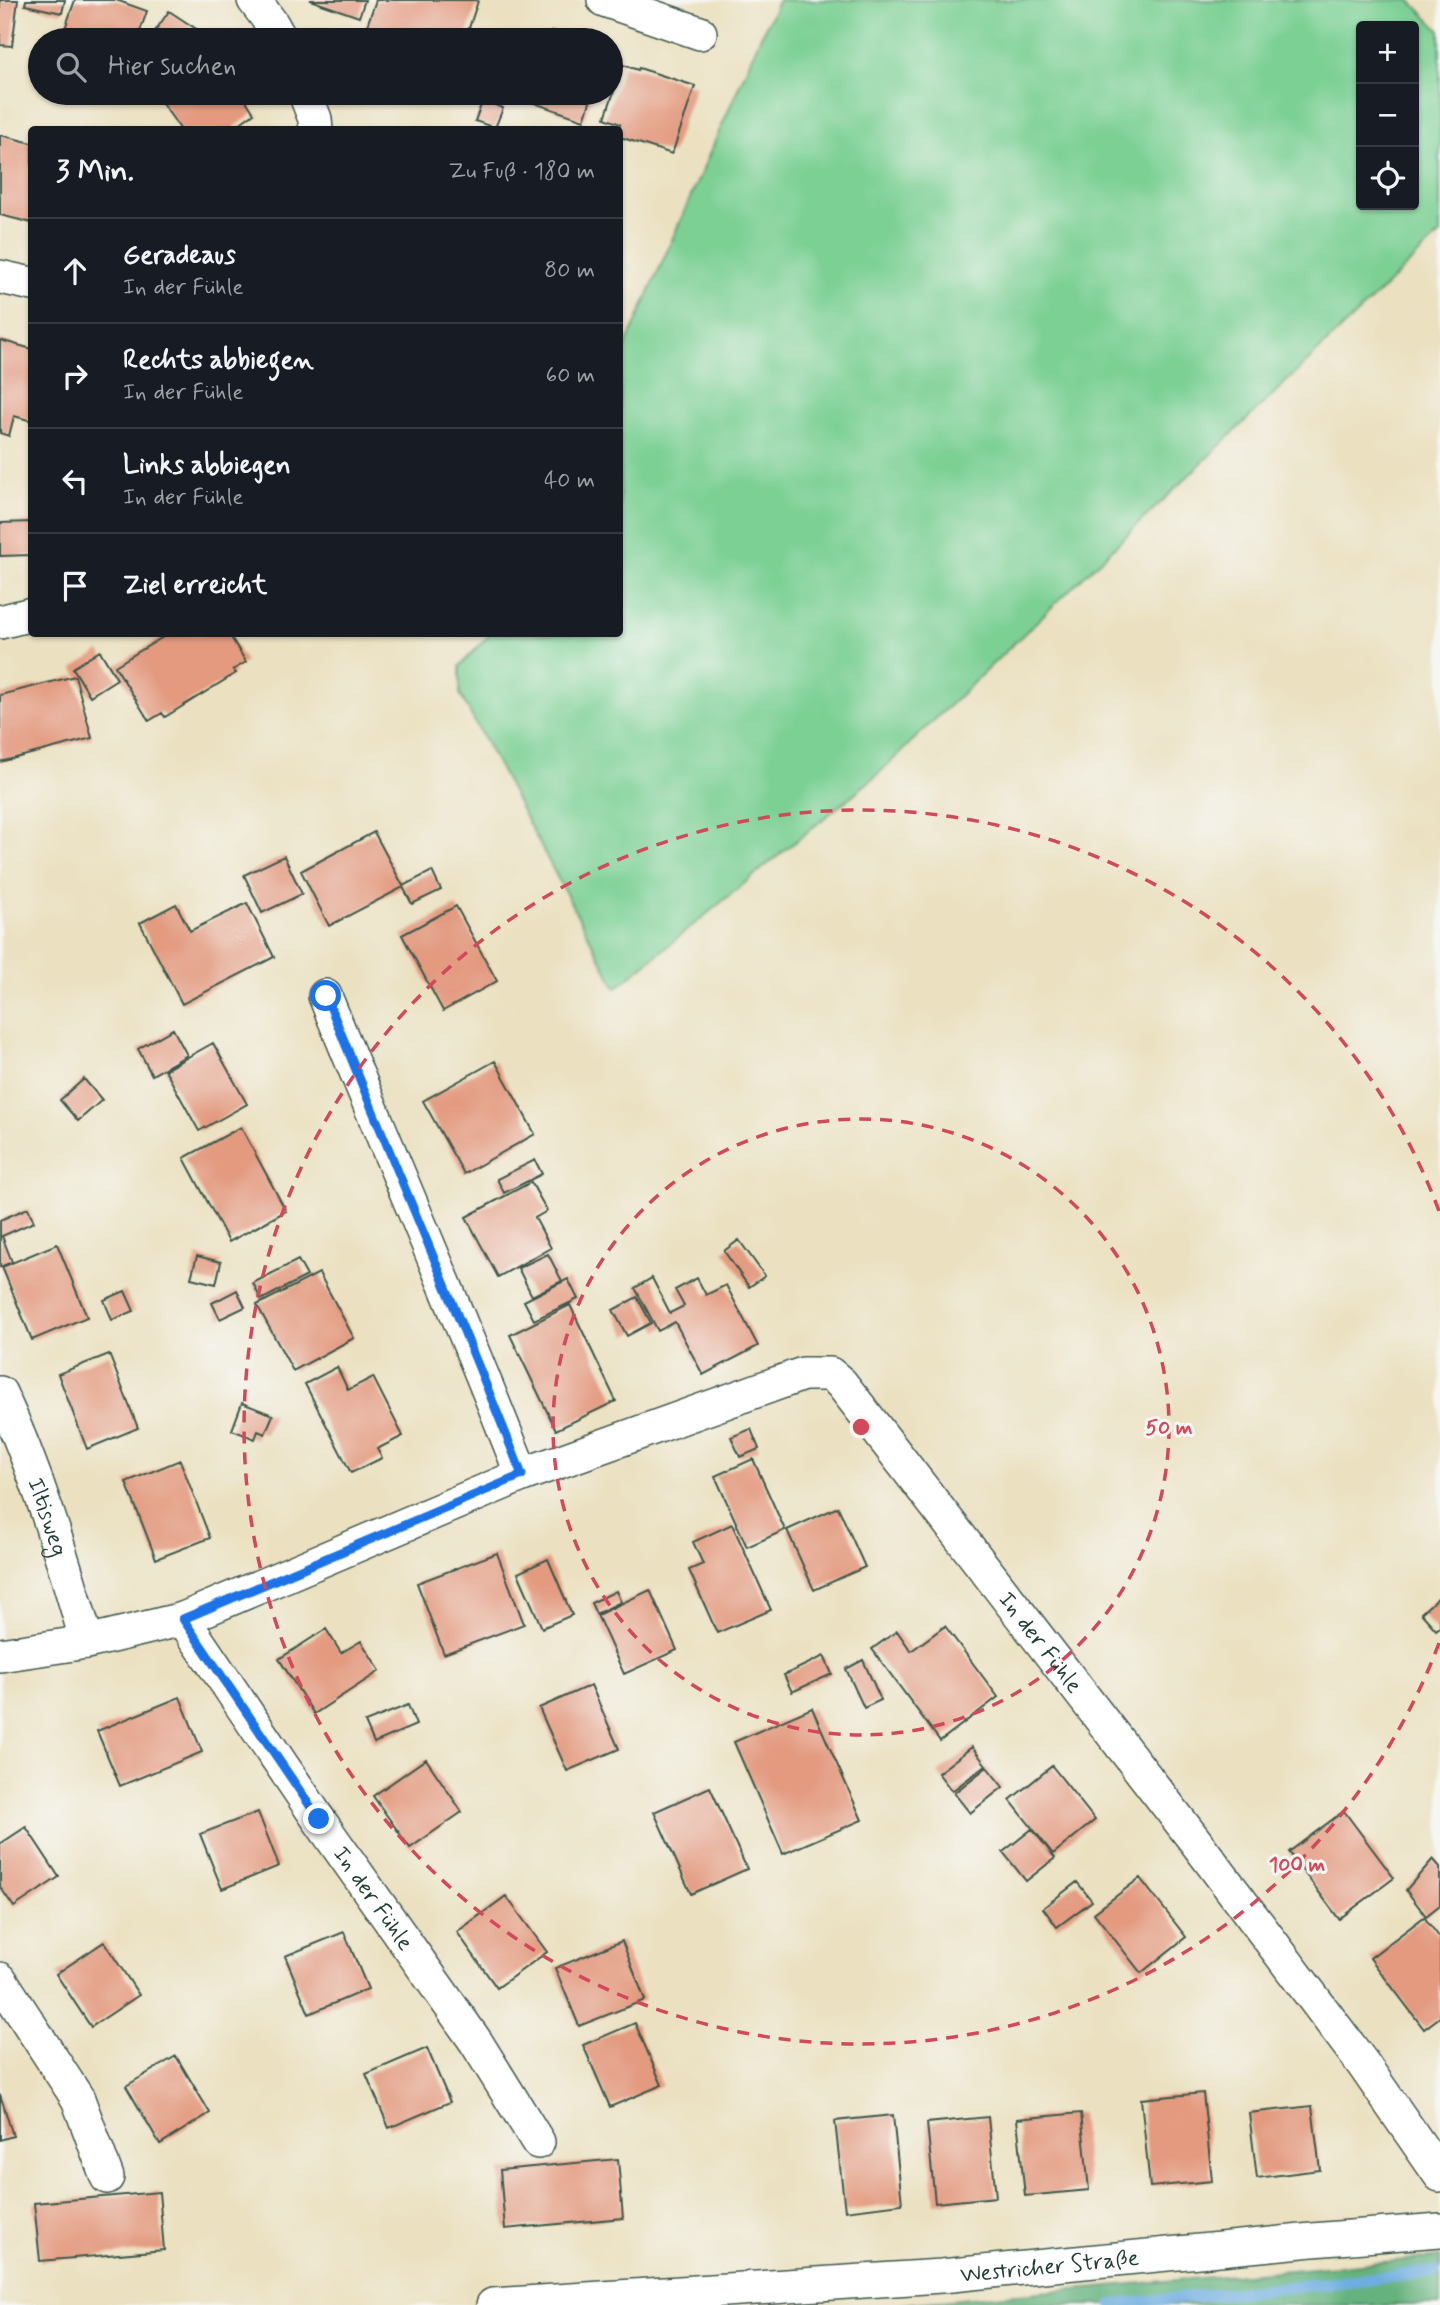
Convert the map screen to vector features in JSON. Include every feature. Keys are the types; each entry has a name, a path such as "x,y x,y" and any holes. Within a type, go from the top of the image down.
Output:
{"street":[{"path":"254,0 275,28"},
{"path":"604,0 700,33"},
{"path":"0,277 28,283"},
{"path":"0,622 28,615"},
{"path":"326,996 522,1475"},
{"name":"In der Fühle","path":"0,1655 87,1643 183,1619 522,1475 803,1374 830,1374 841,1383 1204,1853 1363,2064 1440,2175"},
{"name":"Iltisweg","path":"0,1393 45,1500 87,1643"},
{"name":"In der Fühle","path":"183,1619 476,2042 538,2142"},
{"path":"0,1979 78,2099 107,2178"},
{"name":"Westricher Straße","path":"493,2305 941,2276 1440,2230"}],"green space":[{"path":"779,0 1410,0 1440,31 1440,234 877,775 616,988 460,694 460,666 487,637 623,637 623,352"},
{"path":"1440,2257 1440,2305 898,2305 915,2303"}],"building":[{"path":"0,0 18,0 12,46 0,45"},
{"path":"26,0 65,0 62,13 25,5"},
{"path":"75,0 116,0 147,11 141,28 65,28"},
{"path":"310,0 365,0 359,17"},
{"path":"376,0 478,1 469,28 366,28"},
{"path":"169,11 195,28 157,28"},
{"path":"623,65 695,86 672,154 623,138 623,126 605,118 609,105 623,105"},
{"path":"163,105 249,105 254,113 236,126 178,126"},
{"path":"481,105 503,108 496,126 475,121"},
{"path":"540,105 589,105 584,120"},
{"path":"0,135 28,142 28,222 0,215"},
{"path":"0,340 28,348 28,420 14,416 9,436 0,433"},
{"path":"28,522 28,555 0,556 0,523"},
{"path":"163,637 231,637 246,662 233,670 236,673 165,717 162,713 149,721 115,666"},
{"path":"100,651 117,679 90,696 73,668"},
{"path":"75,676 92,738 0,762 0,695"},
{"path":"374,832 403,886 432,871 441,890 412,904 403,887 329,926 301,871"},
{"path":"284,856 302,894 262,913 244,875"},
{"path":"247,903 274,957 182,1004 140,923 176,904 190,931"},
{"path":"456,906 497,981 443,1011 402,935"},
{"path":"173,1029 187,1055 152,1075 138,1049"},
{"path":"213,1043 247,1104 199,1131 165,1070"},
{"path":"495,1061 535,1134 464,1174 423,1101"},
{"path":"84,1079 102,1100 78,1121 60,1100"},
{"path":"241,1127 286,1211 229,1242 184,1158"},
{"path":"535,1160 542,1174 504,1193 497,1179"},
{"path":"531,1182 547,1211 535,1218 551,1248 498,1277 466,1217"},
{"path":"28,1208 34,1222 2,1236 12,1262 0,1267 0,1220"},
{"path":"739,1240 765,1276 749,1287 724,1251"},
{"path":"57,1244 87,1317 32,1340 2,1267"},
{"path":"548,1254 562,1281 532,1296 518,1268"},
{"path":"197,1256 221,1262 216,1284 191,1278"},
{"path":"298,1260 307,1276 261,1300 253,1283"},
{"path":"319,1273 354,1338 293,1371 257,1305"},
{"path":"652,1278 670,1313 684,1306 675,1290 697,1278 706,1295 726,1285 758,1346 703,1375 675,1322 658,1331 635,1288"},
{"path":"568,1279 578,1299 534,1320 524,1301"},
{"path":"237,1290 245,1307 220,1319 212,1303"},
{"path":"125,1291 134,1311 112,1320 104,1300"},
{"path":"637,1297 651,1323 627,1336 613,1310"},
{"path":"570,1305 616,1401 556,1430 510,1335"},
{"path":"109,1354 138,1428 87,1449 58,1374"},
{"path":"337,1367 348,1390 373,1377 403,1436 377,1449 382,1458 351,1473 305,1384"},
{"path":"242,1403 273,1415 265,1434 258,1431 255,1439 232,1430"},
{"path":"751,1429 759,1449 740,1457 731,1437"},
{"path":"753,1459 785,1530 747,1547 715,1476"},
{"path":"180,1460 210,1538 156,1559 126,1482"},
{"path":"838,1507 865,1567 814,1590 787,1530"},
{"path":"732,1524 771,1610 717,1633 689,1570 703,1564 693,1542"},
{"path":"497,1553 524,1624 444,1654 417,1583"},
{"path":"548,1559 572,1615 542,1628 518,1573"},
{"path":"650,1590 677,1650 624,1674 597,1615"},
{"path":"616,1591 621,1602 596,1614 591,1603"},
{"path":"1440,1596 1440,1627 1436,1630 1421,1613"},
{"path":"945,1626 998,1697 940,1741 872,1649 897,1631 911,1651"},
{"path":"326,1629 341,1653 361,1641 380,1671 314,1714 279,1659"},
{"path":"824,1656 832,1674 792,1692 784,1675"},
{"path":"863,1660 881,1700 864,1708 846,1669"},
{"path":"591,1685 619,1749 567,1771 539,1708"},
{"path":"180,1697 202,1752 120,1786 97,1731"},
{"path":"408,1705 416,1725 374,1743 365,1722"},
{"path":"812,1708 862,1820 783,1854 734,1742"},
{"path":"972,1747 986,1765 952,1791 938,1773"},
{"path":"426,1759 462,1812 410,1848 373,1796"},
{"path":"1052,1766 1095,1820 1053,1854 1010,1800"},
{"path":"987,1767 1003,1787 970,1813 954,1793"},
{"path":"710,1787 747,1869 691,1894 654,1812"},
{"path":"1344,1811 1394,1878 1339,1919 1289,1852"},
{"path":"258,1812 279,1866 222,1889 200,1834"},
{"path":"26,1827 59,1877 14,1907 0,1887 0,1844"},
{"path":"1032,1829 1055,1858 1026,1881 1003,1852"},
{"path":"1433,1859 1440,1867 1440,1905 1426,1916 1406,1890"},
{"path":"1140,1878 1186,1937 1141,1973 1094,1913"},
{"path":"1077,1882 1092,1901 1057,1927 1043,1908"},
{"path":"506,1896 547,1952 497,1988 457,1932"},
{"path":"1424,1917 1440,1938 1440,2017 1424,2029 1370,1958"},
{"path":"344,1932 368,1989 309,2014 285,1956"},
{"path":"622,1941 645,2000 579,2026 555,1968"},
{"path":"104,1942 139,1995 91,2027 56,1974"},
{"path":"635,2023 662,2085 610,2107 583,2045"},
{"path":"427,2048 450,2102 389,2128 366,2074"},
{"path":"176,2056 210,2113 160,2144 126,2086"},
{"path":"1203,2093 1212,2181 1150,2187 1141,2099"},
{"path":"0,2094 13,2136 0,2140"},
{"path":"1312,2106 1320,2170 1257,2178 1249,2113"},
{"path":"1081,2113 1089,2190 1025,2196 1017,2119"},
{"path":"893,2115 902,2204 845,2211 835,2121"},
{"path":"988,2117 996,2197 935,2203 927,2123"},
{"path":"618,2159 623,2218 505,2229 500,2170"},
{"path":"159,2192 164,2250 40,2261 34,2203"}],"waterway":[{"path":"1113,2305 1435,2272"}],"route":[{"path":"319,1819 183,1619 522,1475 326,996"}]}
